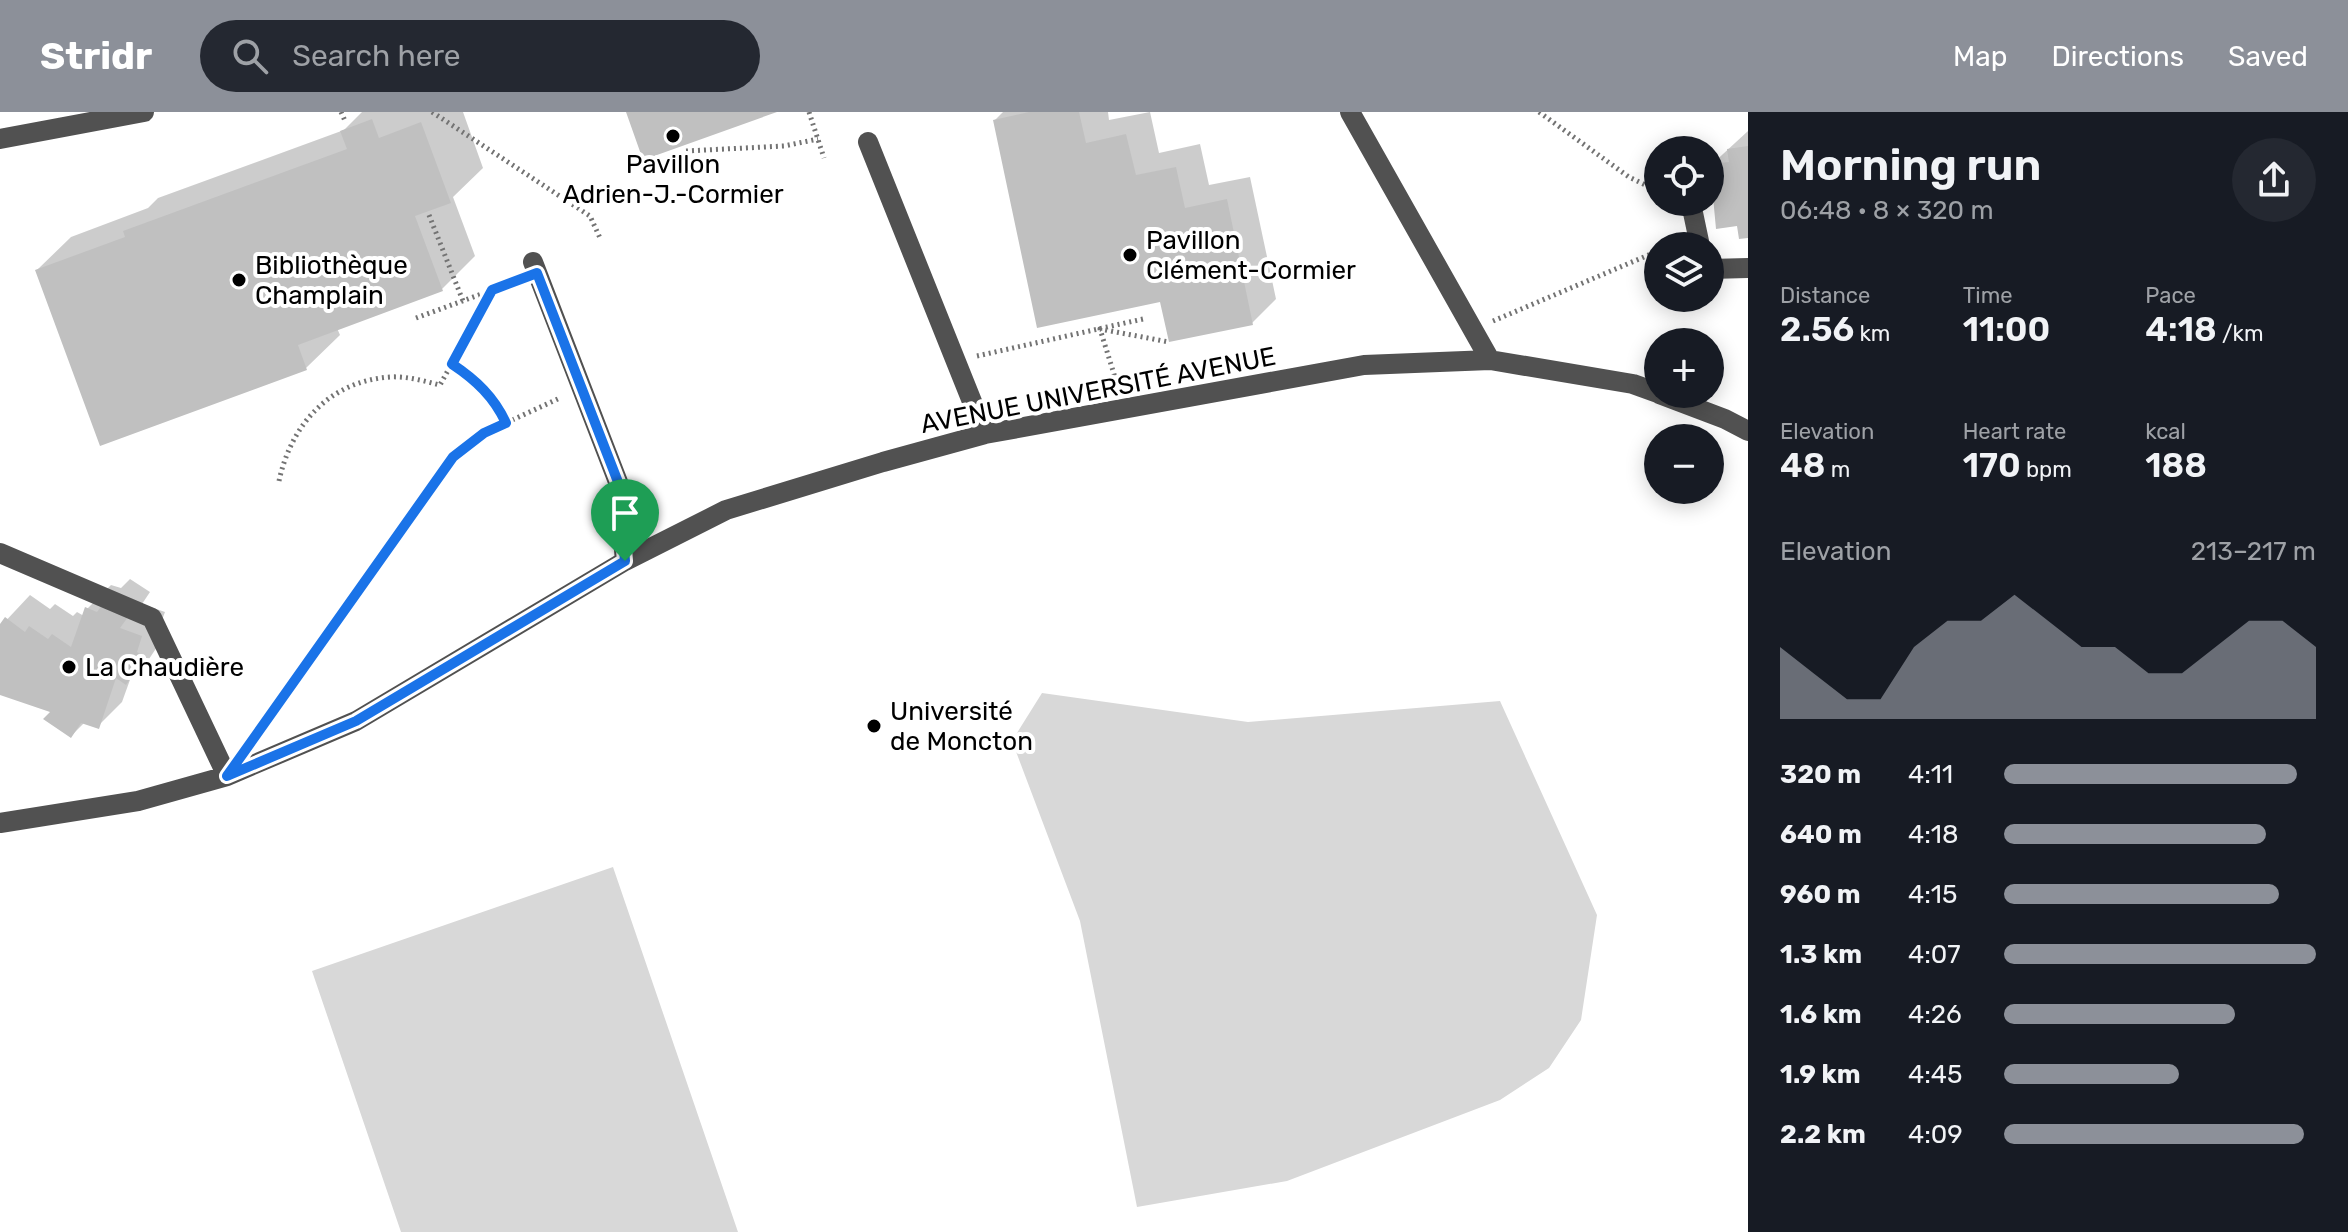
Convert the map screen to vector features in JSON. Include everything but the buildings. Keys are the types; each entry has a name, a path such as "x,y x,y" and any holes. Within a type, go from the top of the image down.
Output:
{"street":[{"path":"0,139 144,112"},
{"path":"1350,112 1490,360"},
{"path":"868,142 985,434"},
{"path":"535,268 618,482 625,561"},
{"path":"1724,269 1748,268"},
{"name":"AVENUE UNIVERSITÉ AVENUE","path":"0,823 138,801 227,776 356,721 625,561 726,510 985,434 1364,365 1490,360 1644,388"},
{"name":"AVENUE UNIVERSITÉ AVENUE","path":"1696,408 1748,431"},
{"path":"0,553 152,618 227,776"}],"path":[{"path":"341,112 346,123"},
{"path":"432,112 590,216 600,238"},
{"path":"809,112 824,158"},
{"path":"1539,112 1629,177 1644,184"},
{"path":"686,151 784,146 818,139"},
{"path":"429,215 463,301"},
{"path":"1473,330 1644,257"},
{"path":"416,318 492,290 535,268"},
{"path":"279,481 284,456 298,431 315,409 337,393 364,382 390,377 440,385 492,290"},
{"path":"956,361 1143,319"},
{"path":"1100,329 1169,342"},
{"path":"1100,329 1124,409"},
{"path":"452,364 485,390 506,423"},
{"path":"254,738 453,457 484,433 583,388"}],"shaded area":[{"path":"1042,693 1248,722 1500,701 1597,915 1581,1020 1549,1068 1500,1100 1287,1181 1137,1207 1080,921 1012,741"},
{"path":"613,867 738,1232 401,1232 312,971"}],"place":[{"name":"Pavillon Adrien-J.-Cormier","path":"673,136"},
{"name":"Pavillon Clément-Cormier","path":"1130,255"},
{"name":"Bibliothèque Champlain","path":"239,280"},
{"name":"La Chaudière","path":"69,667"},
{"name":"Université de Moncton","path":"874,726"}],"route":[{"path":"537,273 618,482 625,561 356,721 227,776 453,457 484,433 506,423 485,390 470,375 452,364 492,290 537,273"}]}
